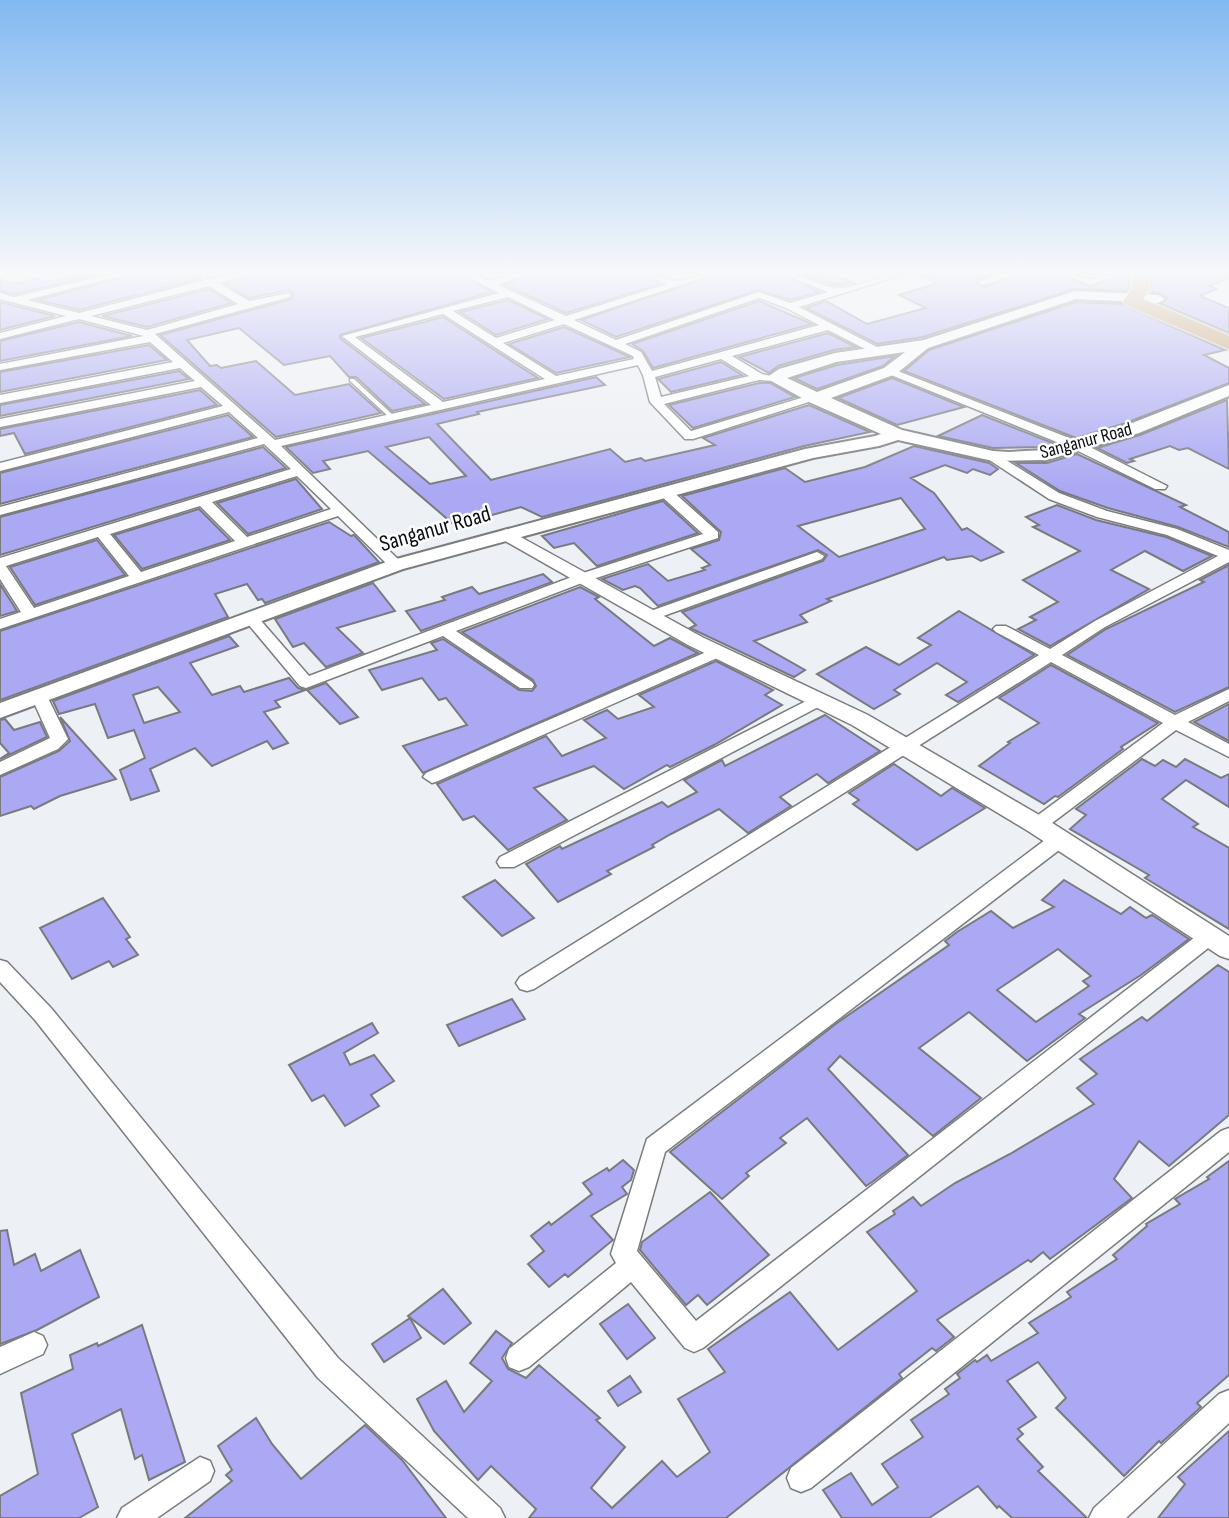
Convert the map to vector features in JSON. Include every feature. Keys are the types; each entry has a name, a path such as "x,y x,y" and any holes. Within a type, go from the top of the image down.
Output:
{"main road":[{"path":"766,378 835,358 913,346"},
{"path":"816,398 890,372 924,346"},
{"name":"Sanganur Road","path":"766,378 896,435 993,456 1046,454 1078,446 1133,429 1229,390"},
{"name":"Sanganur Road","path":"0,711 396,565 811,453 879,441 896,435"}],"street":[{"path":"0,367 102,346"},
{"path":"162,346 341,510 396,565"},
{"path":"360,346 439,405"},
{"path":"498,346 554,380"},
{"path":"623,346 642,359 640,361 649,375 656,402 689,436 816,398"},
{"path":"649,375 756,346"},
{"path":"867,346 877,351"},
{"path":"722,355 766,378"},
{"path":"0,511 268,442 640,361"},
{"path":"0,399 183,364"},
{"path":"890,372 1078,446 1160,486"},
{"path":"656,402 766,378"},
{"path":"0,423 204,383"},
{"path":"0,467 230,408"},
{"path":"993,456 1054,496 1102,514 1172,533 1229,556"},
{"path":"0,563 299,471"},
{"path":"251,618 306,683 582,578 713,535 666,492"},
{"path":"203,501 245,542"},
{"path":"0,624 341,510"},
{"path":"101,532 138,577"},
{"path":"506,534 718,652 860,720 1037,824 1060,839 1219,943 694,1339 624,1254 655,1146 1060,839"},
{"path":"650,616 817,556"},
{"path":"527,983 1100,624 1229,556"},
{"path":"0,568 30,614"},
{"path":"1001,629 1229,751"},
{"path":"445,631 526,685"},
{"path":"432,778 718,652"},
{"path":"1037,824 1175,722 1229,694"},
{"path":"0,769 52,745 59,739 39,696"},
{"path":"507,862 818,700"},
{"path":"0,968 43,1014 328,1368 490,1518"},
{"path":"801,1478 1229,1138"},
{"path":"519,1358 633,1265"},
{"path":"0,1361 34,1345"},
{"path":"1104,1518 1229,1404"},
{"path":"132,1518 200,1471"}],"lane":[{"path":"352,380 391,416"}],"building":[{"path":"0,346 80,346 0,361"},
{"path":"144,346 150,346 167,360 0,392 0,372"},
{"path":"172,346 192,346 210,366 217,365 221,368 256,361 295,395 349,384 381,413 276,437"},
{"path":"261,346 350,346 425,404 392,411 356,377 349,377 330,356 284,365"},
{"path":"372,346 488,346 538,378 444,399"},
{"path":"512,346 605,346 630,357 556,373"},
{"path":"635,346 733,346 653,368 643,351"},
{"path":"780,346 856,347 834,350 778,366 769,373 739,357"},
{"path":"942,346 1216,346 1225,350 1204,355 1229,368 1229,383 1126,423 1076,438 904,371 929,350"},
{"path":"895,356 883,366 817,389 794,378 837,365"},
{"path":"721,362 742,375 671,392 658,379"},
{"path":"179,371 189,379 0,416 0,405"},
{"path":"596,377 605,385 477,412 479,414 437,424 491,480 610,449 625,462 641,458 645,461 715,445 703,438 809,405 870,432 804,446 542,517 521,507 474,520 477,523 459,529 368,451 323,461 330,469 313,473 286,447","holes":["429,437 466,476 430,484 386,447"]},
{"path":"892,378 964,407 897,425 838,398"},
{"path":"759,383 770,383 795,397 693,428 669,405"},
{"path":"200,390 217,405 25,454 14,433 0,436 0,429"},
{"path":"1227,400 1229,469 1188,448 1179,450 1170,446 1130,459 1134,461 1127,463 1097,448 1140,435"},
{"path":"228,415 253,437 0,504 0,473"},
{"path":"982,415 1055,444 1045,447 993,448 938,436"},
{"path":"914,446 989,463 998,469 990,475 973,469 967,473 945,465 911,478 934,493 962,530 967,528 1003,552 981,561 972,556 947,560 944,557 827,599 831,601 800,615 807,622 754,641 805,670 794,677 690,628 696,625 682,612 823,561 827,555 818,550 658,606 640,588 635,586 623,590 602,579 648,564 668,581 705,570 702,568 710,565 691,549 719,540 721,532 682,496 785,468 805,482 865,467","holes":["901,498 925,529 839,557 798,526"]},
{"path":"263,447 286,468 0,555 0,517"},
{"path":"1077,454 1186,505 1180,507 1229,532 1229,547 1178,527 1108,508 1060,491 1016,463 1047,463"},
{"path":"296,479 322,509 248,534 217,503"},
{"path":"663,501 698,533 597,566 574,543 554,548 542,536"},
{"path":"1057,505 1096,520 1166,537 1212,556 1183,571 1145,551 1111,570 1149,589 1050,646 1018,629 1036,620 1030,617 1058,602 1023,580 1080,551 1033,527 1039,525 1026,517"},
{"path":"199,509 230,540 142,569 114,535"},
{"path":"329,522 351,536 354,535 379,562 265,603 262,599 258,600 247,584 215,594 228,617 0,700 0,631"},
{"path":"97,540 125,575 35,605 10,567"},
{"path":"1229,565 1229,687 1175,712 1067,655 1106,629 1204,582 1200,580"},
{"path":"543,574 552,582 421,631 406,611 445,600 442,597 472,587 479,594"},
{"path":"373,583 395,611 337,628 363,653 326,667 304,643 293,647 275,619"},
{"path":"0,584 17,611 0,616"},
{"path":"580,587 599,597 595,599 654,646 670,638 698,653 423,773 403,746 467,725 446,698 439,700 422,678 382,690 369,670 437,650 431,643 443,639 519,690 532,691 536,686 533,680 462,632"},
{"path":"959,611 1034,655 958,702 946,695 967,682 937,663 894,690 900,694 874,709 817,674 866,647 899,665 931,645 918,638"},
{"path":"229,636 238,646 190,663 212,695 240,686 244,692 289,678 298,688 305,690 275,701 280,707 264,712 288,743 273,749 267,741 212,766 195,748 150,769 159,791 131,800 120,770 145,758 134,730 108,738 95,704 59,714 53,701","holes":["158,687 180,712 144,723 133,695"]},
{"path":"716,661 773,690 765,695 782,705 714,745 670,767 667,765 624,789 594,766 534,788 567,820 508,850 474,816 463,820 437,784 546,736 562,756 606,738 584,720 607,710 618,719 654,707 639,695"},
{"path":"1051,665 1158,723 1121,747 1123,749 1058,797 1055,796 1044,804 979,766 1010,743 1008,742 1039,723 999,698"},
{"path":"326,683 358,717 340,724 307,690"},
{"path":"1229,704 1229,741 1194,722"},
{"path":"825,715 880,751 828,783 817,774 780,797 791,806 748,833 719,809 671,834 652,845 654,847 607,871 611,874 558,902 526,864 560,846 562,849 662,802 668,807 697,792 684,780 722,760 725,766"},
{"path":"60,717 116,779 60,796 34,809 31,806 0,816 0,777 59,751 70,741"},
{"path":"5,719 14,730 40,722 47,737 0,759 9,753 0,743 0,720"},
{"path":"1142,759 1155,766 1163,760 1176,767 1185,759 1221,778 1229,774 1229,807 1186,780 1162,799 1198,824 1193,827 1229,848 1229,929 1145,878 1149,875 1070,829 1086,815 1076,809"},
{"path":"894,764 941,796 952,788 985,808 917,850 853,804 859,800 849,793"},
{"path":"495,880 534,918 502,936 463,897"},
{"path":"1064,880 1121,914 1130,907 1146,918 1152,915 1189,939 1141,975 1079,1014 1085,1018 1027,1061 969,1012 919,1048 981,1098 933,1136 840,1056 828,1069 908,1155 866,1186 807,1118 780,1138 786,1143 746,1173 749,1176 722,1199 670,1152 837,1023 949,945 945,941 957,932 991,911 1013,928 1054,907 1042,900","holes":["1058,949 1091,976 1083,981 1089,986 1036,1022 997,990"]},
{"path":"103,898 130,937 126,939 138,955 113,967 109,961 72,979 40,928"},
{"path":"1218,965 1229,972 1229,1115 1169,1166 1139,1141 1114,1179 1132,1198 1050,1259 1043,1252 1031,1262 1028,1260 937,1320 954,1337 936,1351 932,1348 899,1374 902,1378 726,1518 529,1518 536,1509 491,1466 478,1480 434,1431 417,1399 446,1381 464,1412 492,1381 470,1363 496,1331 512,1343 502,1358 508,1369 526,1378 539,1365 600,1418 596,1420 625,1447 591,1488 612,1508 662,1461 677,1477 710,1452 678,1399 725,1372 708,1349 790,1292 838,1350 917,1291 867,1232 895,1214 893,1211 913,1197 921,1206 955,1183 1094,1104 1077,1088 1097,1074 1080,1059 1142,1017 1147,1021"},
{"path":"512,999 525,1019 459,1046 447,1025"},
{"path":"372,1023 378,1033 344,1053 350,1065 374,1055 394,1081 371,1095 379,1106 345,1126 324,1095 312,1101 289,1065"},
{"path":"623,1160 634,1170 631,1180 622,1187 627,1194 591,1216 613,1240 568,1277 565,1274 549,1287 528,1264 544,1251 531,1236 549,1222 551,1225 592,1194 583,1183 607,1168 609,1171"},
{"path":"1229,1161 1229,1375 1197,1403 1201,1407 1161,1443 1159,1441 1124,1476 1056,1408 1066,1398 1038,1362 1007,1381 1036,1417 1018,1429 1023,1434 1017,1439 1043,1467 1038,1471 1087,1518 1012,1518 999,1506 997,1508 978,1486 929,1518 842,1518 823,1490 851,1473 872,1505 898,1487 882,1464 923,1437 911,1420 949,1394 945,1389 960,1378 957,1374 975,1360 977,1362 987,1355 991,1361 1038,1333 1029,1323 1071,1297 1067,1292 1117,1259 1113,1255 1147,1226 1146,1224 1180,1204 1175,1199 1209,1179 1207,1177"},
{"path":"710,1192 769,1255 707,1305 698,1295 686,1305 640,1250 642,1242"},
{"path":"7,1230 14,1265 35,1254 41,1271 80,1250 99,1297 37,1330 0,1344 0,1231"},
{"path":"443,1289 471,1323 444,1344 408,1316"},
{"path":"628,1304 655,1338 627,1359 600,1324"},
{"path":"410,1318 421,1338 384,1362 372,1344"},
{"path":"142,1325 185,1462 149,1480 142,1455 135,1459 121,1409 72,1434 98,1507 79,1518 0,1518 0,1496 38,1474 21,1393 73,1369 70,1355 97,1343 98,1346"},
{"path":"630,1376 641,1392 618,1406 608,1391"},
{"path":"256,1418 272,1444 301,1479 365,1425 402,1460 446,1518 185,1518 232,1481 226,1475 232,1470 218,1446"},
{"path":"1229,1431 1229,1518 1158,1518 1185,1484 1178,1477"}]}
